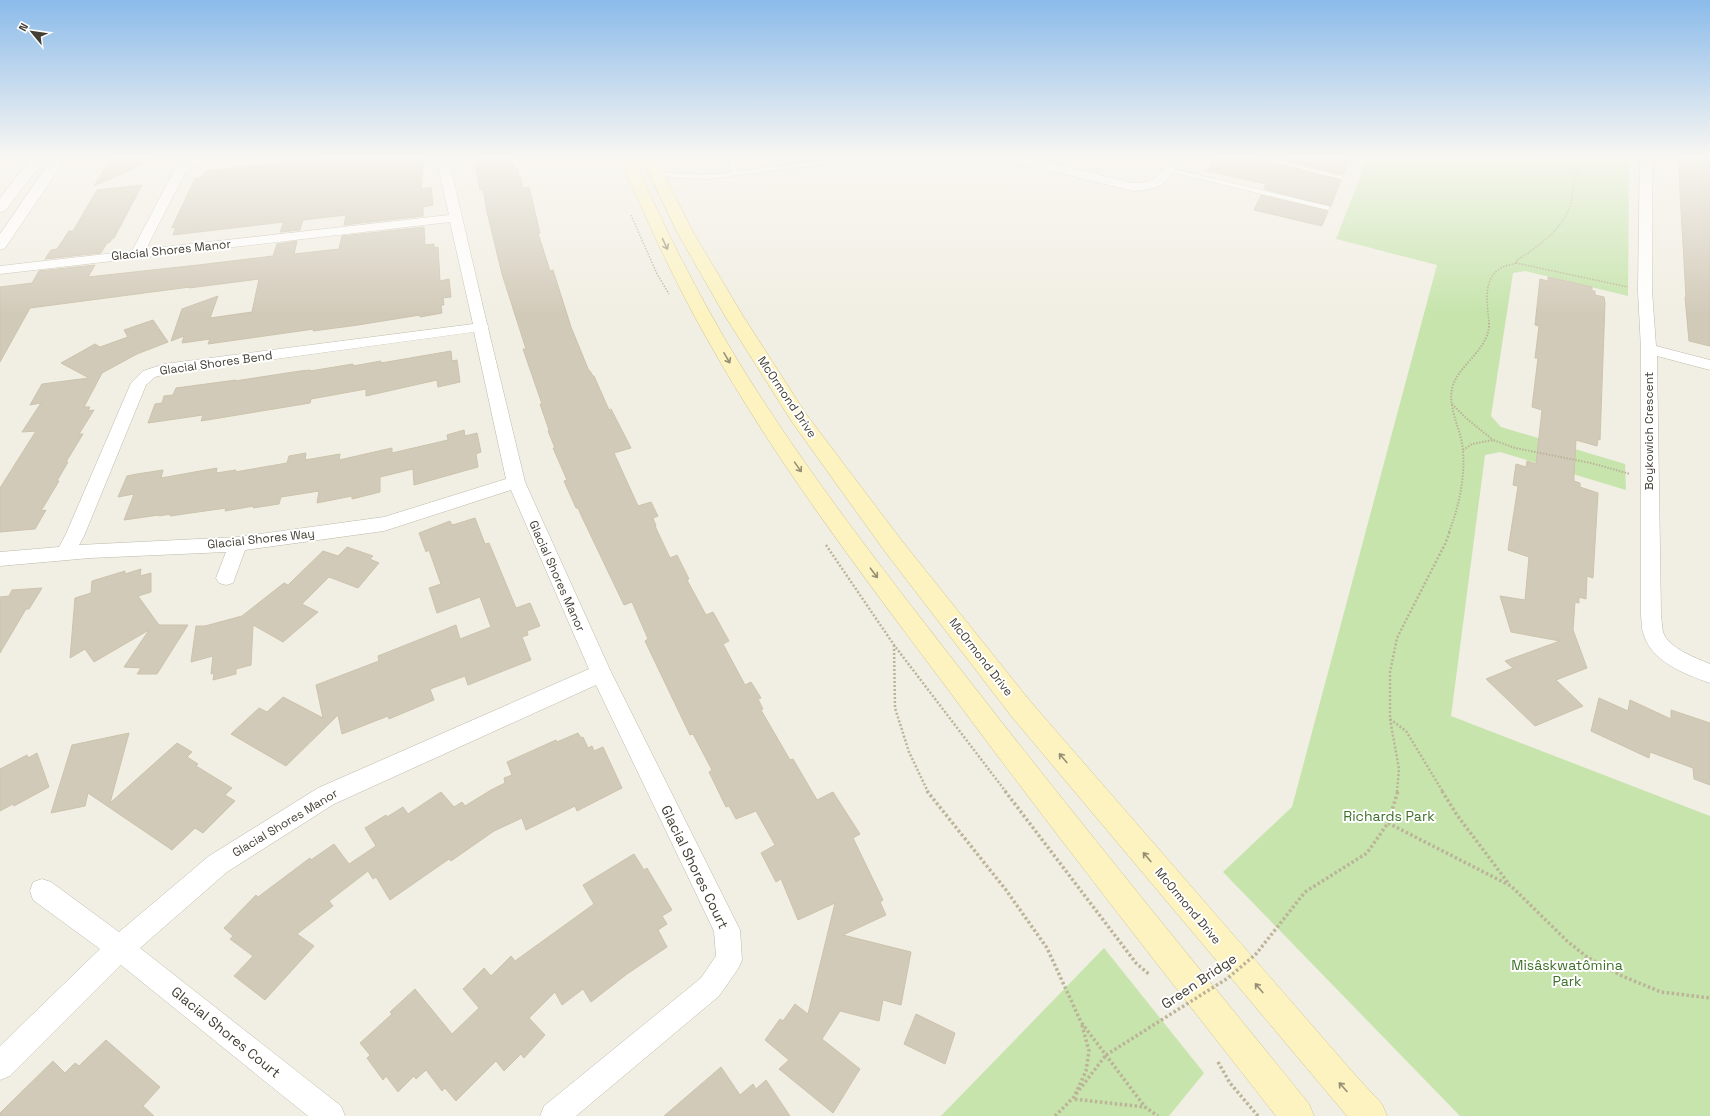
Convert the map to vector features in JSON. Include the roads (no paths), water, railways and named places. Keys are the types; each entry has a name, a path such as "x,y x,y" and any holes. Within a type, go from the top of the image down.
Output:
{"main road":[{"path":"650,209 676,266 729,362 769,425 851,543 1006,749 1297,1116"},
{"name":"McOrmond Drive","path":"673,209 684,232 746,336 799,418 894,547 1026,714 1333,1076 1370,1116"}],"street":[{"path":"0,245 25,209"},
{"path":"137,254 160,209"},
{"path":"453,209 455,218"},
{"name":"Boykowich Crescent","path":"1646,209 1645,291 1649,349 1649,479 1651,616 1653,633 1662,648 1686,663 1710,674"},
{"name":"Glacial Shores Manor","path":"0,270 455,218 482,327 516,482 601,673 326,796 218,864 120,948 0,1066"},
{"name":"Glacial Shores Bend","path":"64,554 75,536 139,383 149,374 164,369 482,327"},
{"path":"1649,349 1710,365"},
{"name":"Glacial Shores Way","path":"0,559 238,544 384,524 516,482"},
{"path":"226,578 238,544"},
{"name":"Glacial Shores Court","path":"554,1116 710,987 729,960 727,930 601,673"},
{"name":"Glacial Shores Court","path":"42,891 120,948 332,1116"}],"park label":[{"name":"Richards Park","path":"1389,816"},
{"name":"Misâskwatômina Park","path":"1567,974"}]}
